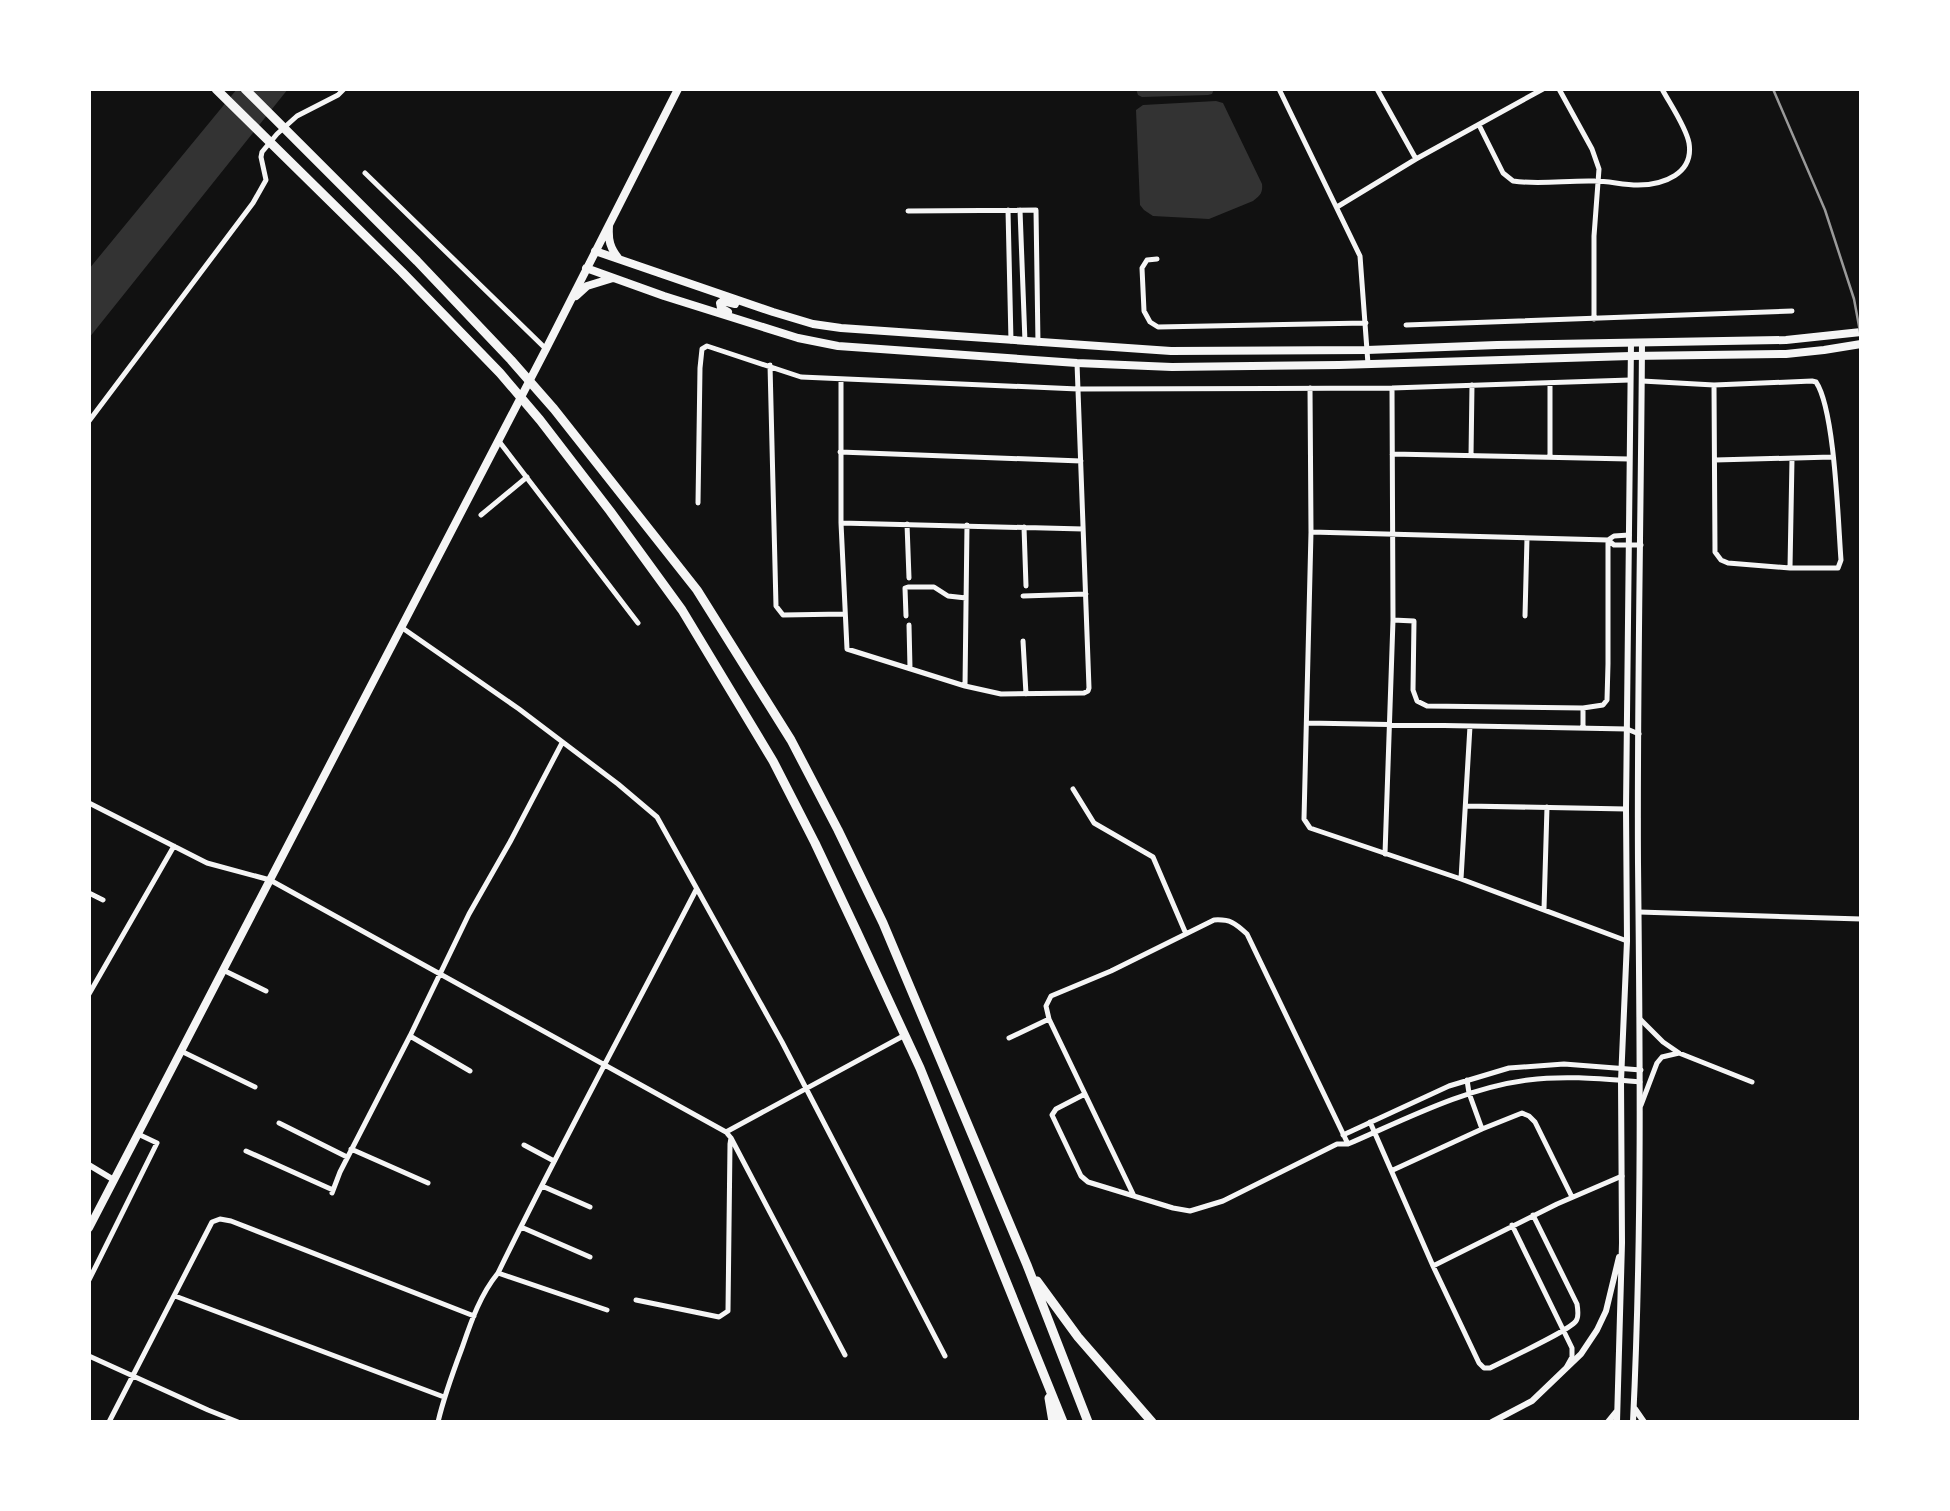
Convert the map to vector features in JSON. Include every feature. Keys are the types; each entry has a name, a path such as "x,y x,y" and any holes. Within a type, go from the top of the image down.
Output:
{"highway":[{"path":"216,89 402,272 500,373 610,511 682,610 774,761 905,1035 1063,1422"},
{"path":"245,89 417,261 511,360 554,409 697,590 790,740 883,923 1027,1265 1088,1422"},
{"path":"1027,1265 1078,1337 1152,1422"},
{"path":"1048,1385 1053,1422"}],"main road":[{"path":"89,1228 546,349 678,89"},
{"path":"609,223 608,241 621,261"},
{"path":"595,251 813,324 1038,343 1171,351 1367,349 1786,340 1861,332"},
{"path":"586,268 798,338 838,346 1077,363 1172,367 1786,354 1861,344"},
{"path":"568,304 587,286 613,278"},
{"path":"756,324 723,310 720,303 723,301 773,312"}],"street":[{"path":"89,421 253,203 265,182 262,152 297,116 328,101 344,89"},
{"path":"1279,89 1361,260 1368,364"},
{"path":"1377,89 1416,159"},
{"path":"1337,207 1416,159 1543,89"},
{"path":"1559,89 1592,149 1599,169 1594,236 1594,319"},
{"path":"1479,125 1503,173 1513,181 1658,184 1682,170 1688,155 1689,142 1662,89"},
{"path":"365,173 546,349"},
{"path":"1008,210 1011,341"},
{"path":"1020,210 1025,342"},
{"path":"908,211 1036,210 1038,343"},
{"path":"1157,259 1147,260 1142,268 1144,311 1150,322 1158,327 1366,323"},
{"path":"1406,325 1792,311"},
{"path":"1617,1422 1622,1243 1621,1081 1627,941 1631,342"},
{"path":"1633,1422 1641,1105 1639,734 1642,342"},
{"path":"698,503 700,368 702,352 707,346 802,377 1078,389 1392,388 1630,380"},
{"path":"841,379 841,523 847,649 965,686 1001,694 1088,691 1077,363"},
{"path":"770,365 776,606 783,615 844,614"},
{"path":"1642,381 1714,385 1816,383 1824,401 1832,457 1841,560 1838,568 1790,568 1728,563 1721,560 1715,552 1714,385"},
{"path":"1550,383 1550,457"},
{"path":"1471,456 1472,385"},
{"path":"1310,388 1311,532 1304,819 1306,825 1627,941"},
{"path":"1385,854 1393,620 1392,388"},
{"path":"498,440 638,623"},
{"path":"840,452 1081,461"},
{"path":"1392,454 1629,460"},
{"path":"1715,460 1832,457"},
{"path":"1790,568 1792,459"},
{"path":"481,515 527,477"},
{"path":"841,523 1083,528"},
{"path":"907,524 909,578"},
{"path":"965,686 967,525"},
{"path":"1024,527 1026,586"},
{"path":"1311,532 1608,540 1614,536 1629,535"},
{"path":"1525,616 1527,538"},
{"path":"1608,540 1614,545 1641,545"},
{"path":"1393,620 1414,621 1413,690 1417,701 1427,706 1583,708 1603,705 1607,700 1608,540"},
{"path":"906,616 904,592 908,587 934,587 948,596 966,598"},
{"path":"1023,596 1086,594"},
{"path":"909,625 910,668"},
{"path":"401,627 519,709 657,817 782,1042 944,1356"},
{"path":"1023,641 1026,694"},
{"path":"1583,708 1583,728"},
{"path":"1307,723 1627,729 1639,734"},
{"path":"1461,879 1470,726"},
{"path":"246,1152 333,1192 351,1149 469,914 562,743"},
{"path":"1073,789 1094,823 1153,857 1186,934"},
{"path":"89,803 207,863 270,880 726,1132 732,1138 845,1355"},
{"path":"1465,806 1626,809"},
{"path":"1544,909 1546,807"},
{"path":"89,994 174,846"},
{"path":"438,1422 444,1397 486,1290 498,1273 696,890"},
{"path":"89,893 103,900"},
{"path":"1639,912 1861,919"},
{"path":"1134,1196 1049,1018 1046,1006 1051,996 1111,971 1213,920 1225,919 1247,934 1348,1144"},
{"path":"223,970 266,991"},
{"path":"1009,1038 1049,1018"},
{"path":"1640,1019 1663,1042 1679,1053 1752,1082"},
{"path":"726,1132 905,1035"},
{"path":"410,1036 470,1071"},
{"path":"181,1051 254,1087"},
{"path":"1641,1105 1657,1063 1662,1057 1679,1053"},
{"path":"1337,1144 1343,1134 1449,1086 1508,1068 1564,1064 1641,1070"},
{"path":"1085,1094 1052,1112 1081,1176 1088,1182 1190,1211 1223,1201 1337,1144 1348,1144 1469,1093 1511,1082 1549,1078 1640,1082"},
{"path":"1466,1080 1482,1129"},
{"path":"1393,1170 1522,1113 1535,1122 1572,1197"},
{"path":"1370,1122 1433,1266 1479,1363 1484,1368 1490,1368 1564,1331 1576,1322 1577,1304 1533,1215"},
{"path":"279,1123 348,1157"},
{"path":"89,1280 157,1143 138,1134"},
{"path":"636,1300 719,1317 727,1311 732,1138"},
{"path":"524,1146 554,1161"},
{"path":"351,1149 428,1183"},
{"path":"89,1165 114,1180"},
{"path":"1433,1266 1533,1215 1622,1176"},
{"path":"541,1186 590,1207"},
{"path":"109,1422 212,1222 220,1219 231,1220 474,1316"},
{"path":"1512,1225 1573,1353 1561,1375"},
{"path":"521,1227 590,1257"},
{"path":"1492,1422 1532,1401 1581,1354 1606,1311 1622,1243"},
{"path":"498,1273 607,1310"},
{"path":"176,1296 444,1397"},
{"path":"89,1356 238,1422"},
{"path":"1634,1407 1644,1422"},
{"path":"1608,1422 1617,1411"}],"shaded area":[{"path":"237,89 288,89 89,338 89,269"},
{"path":"1136,89 1214,89 1212,94 1208,95 1142,97"},
{"path":"1216,101 1223,103 1262,184 1260,194 1253,201 1209,219 1153,216 1140,205 1136,110 1143,105"}],"railway":[{"path":"1773,89 1825,210 1854,299 1861,337"},
{"path":"1860,1422 1861,1397"}]}
